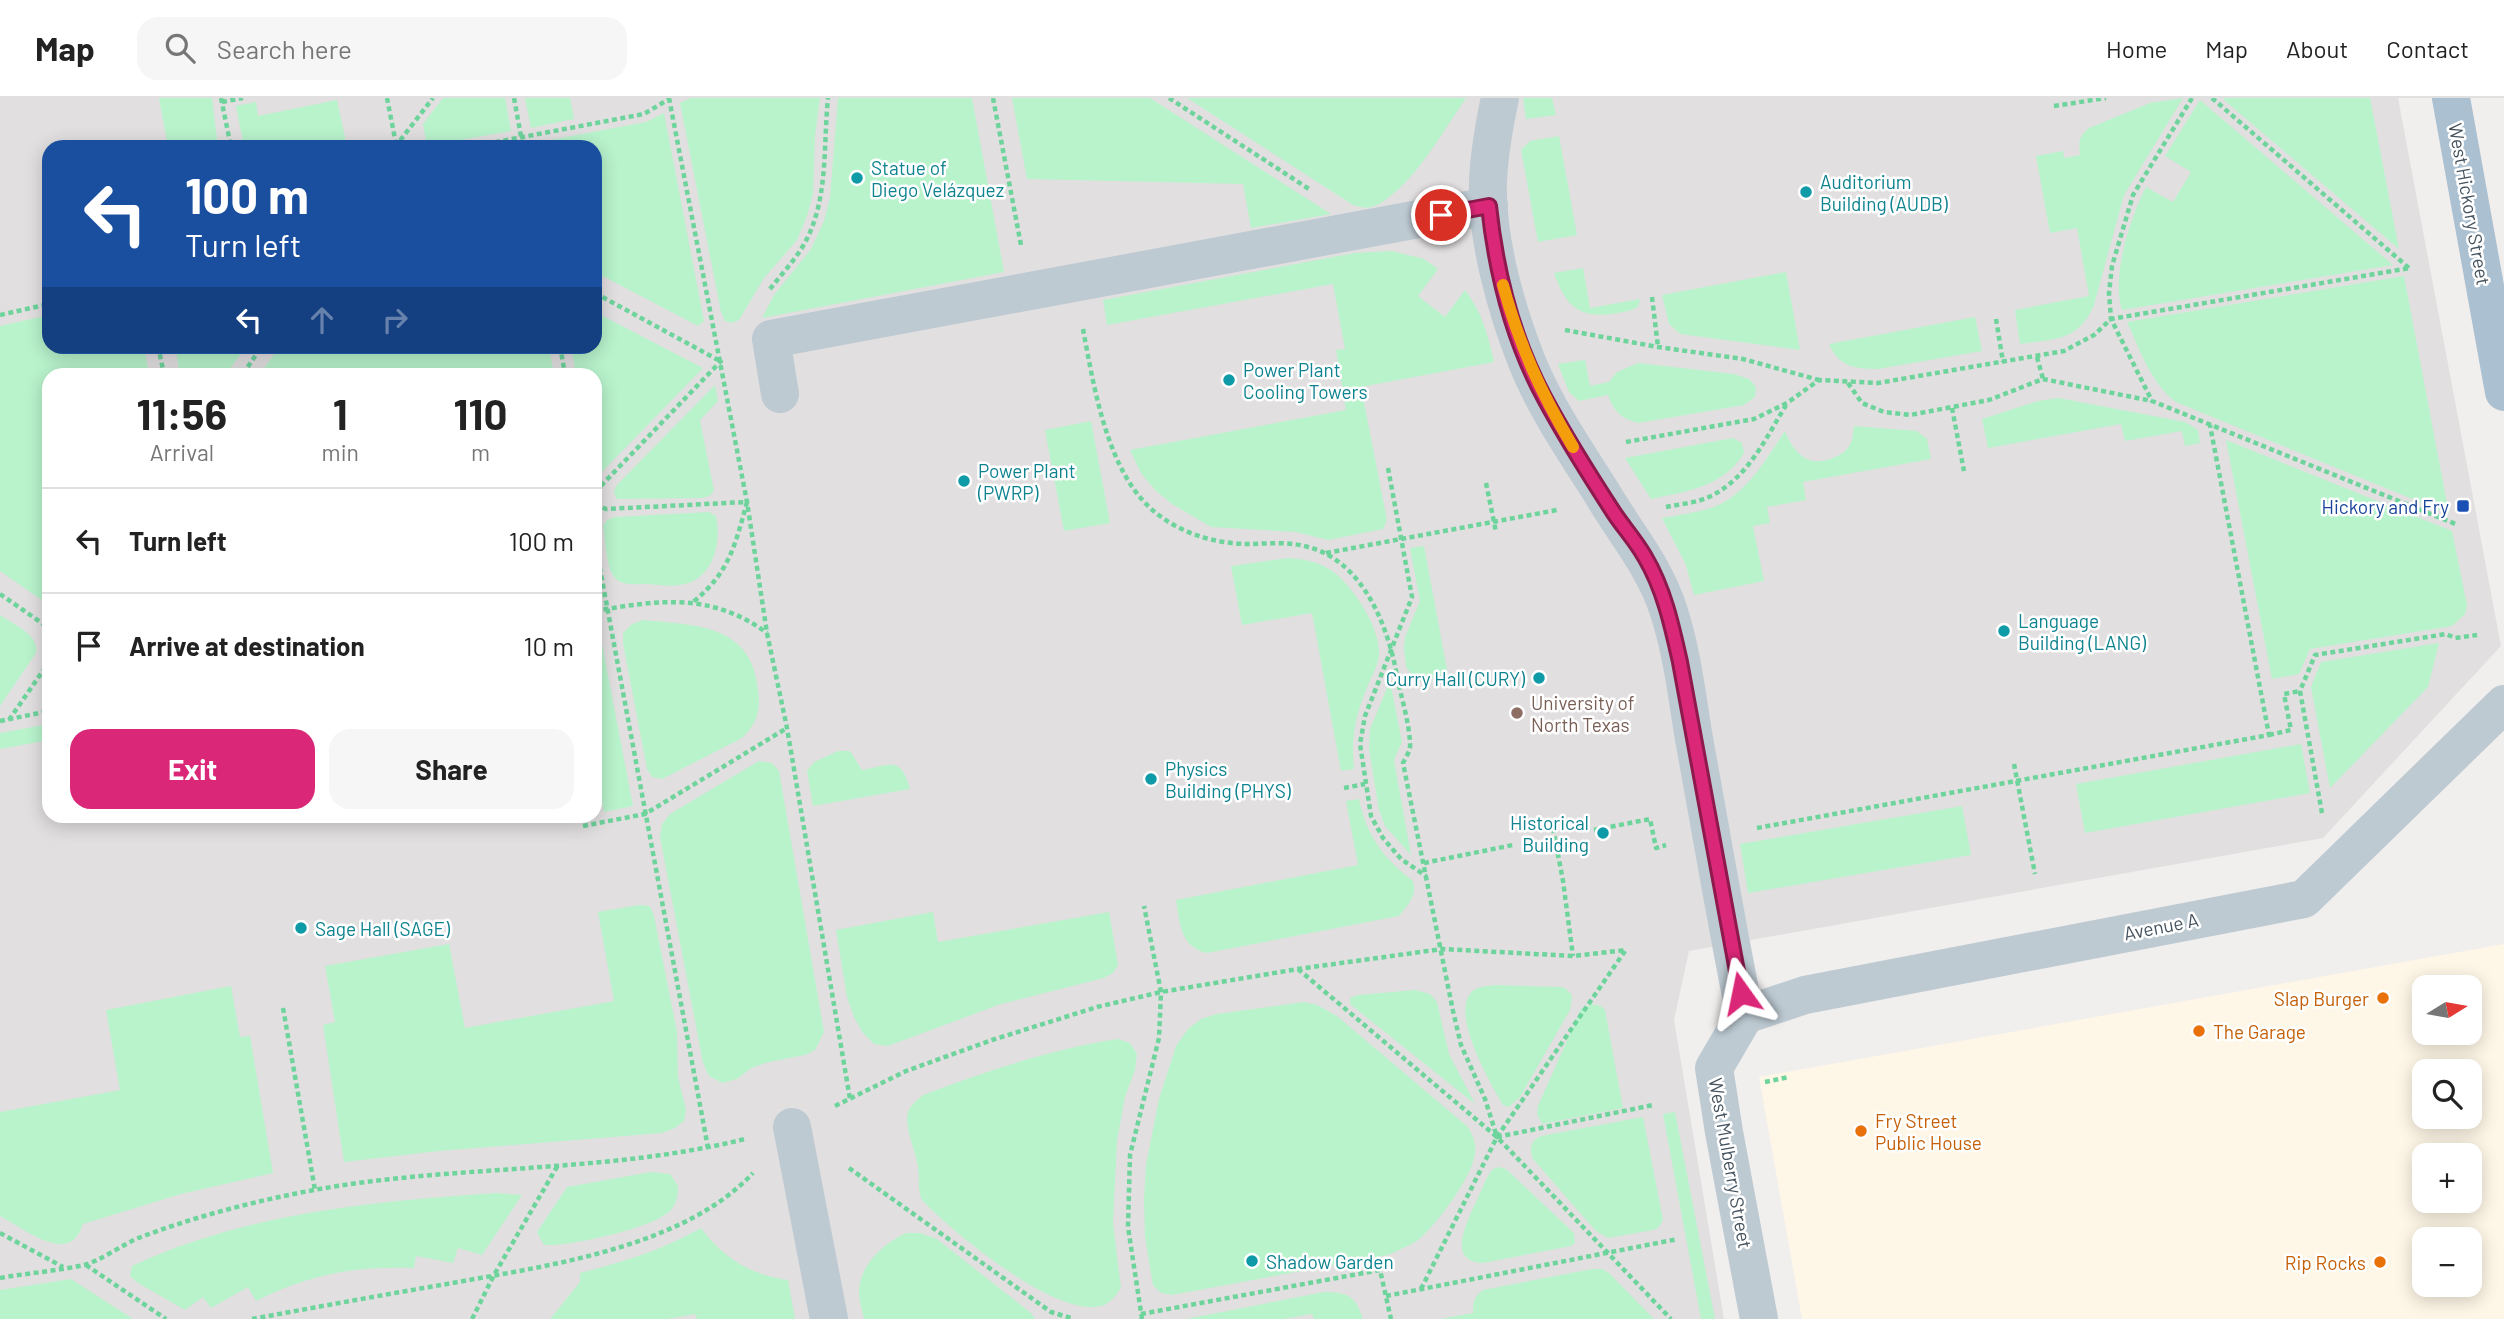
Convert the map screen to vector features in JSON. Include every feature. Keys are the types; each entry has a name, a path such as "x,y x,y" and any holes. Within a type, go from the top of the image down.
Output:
{"main road":[{"name":"West Hickory Street","path":"2451,98 2504,392"}],"street":[{"path":"1500,98 1492,136 1488,182 1489,206 1500,272 1527,362 1544,397 1611,509 1645,558 1668,610 1745,1015"},
{"path":"780,394 771,339 1489,206"},
{"name":"Avenue A","path":"1745,1015 1805,995 2304,899 2504,704"},
{"name":"West Mulberry Street","path":"1745,1015 1714,1068 1759,1319"},
{"path":"792,1127 828,1319"}],"path":[{"path":"230,140 222,100 243,98"},
{"path":"387,98 394,140"},
{"path":"400,140 433,98"},
{"path":"514,98 522,140"},
{"path":"506,140 644,114 670,98 747,502 766,633 787,728 850,1099"},
{"path":"765,295 803,246 816,216 822,184 828,98"},
{"path":"993,98 1029,291"},
{"path":"1169,98 1369,228"},
{"path":"2054,107 2106,98"},
{"path":"2152,401 2111,319 2109,293 2112,266 2133,195 2192,98"},
{"path":"1513,320 1658,347 1743,359 1819,380 1878,383 2064,351 2094,335 2111,319 2410,268 2212,98"},
{"path":"1074,283 1099,407 1115,454 1133,487 1155,512 1177,527 1206,540 1307,546 1326,553 1344,568 1370,600 1385,625 1411,746 1403,763 1461,1045 1485,1099 1497,1137"},
{"path":"602,297 721,361"},
{"path":"1652,297 1658,347"},
{"path":"0,315 42,306"},
{"path":"1996,319 2003,362"},
{"path":"602,485 728,352"},
{"path":"2037,357 2043,379"},
{"path":"1847,382 1861,403 1884,412 1910,415 1989,400 2043,379 2152,401 2458,526"},
{"path":"1576,451 1754,419 1787,403 1819,380"},
{"path":"1326,553 1494,521 1706,499 1724,489 1751,463 1787,403"},
{"path":"1952,408 1964,471"},
{"path":"2210,425 2269,734"},
{"path":"1388,468 1412,597 1365,716 1360,744 1371,816 1383,838 1401,859 1427,877"},
{"path":"1486,484 1496,533"},
{"path":"602,507 747,502"},
{"path":"693,602 712,586 728,561 747,502"},
{"path":"602,581 708,1148"},
{"path":"0,594 42,623"},
{"path":"602,610 665,602 693,602 722,608 746,618 766,633"},
{"path":"2323,819 2300,691 2315,655 2446,634 2455,638 2477,635"},
{"path":"9,720 42,672"},
{"path":"1594,830 1650,819 1656,848 2291,730 2284,694 2300,691"},
{"path":"0,721 42,713"},
{"path":"602,822 646,814 787,728"},
{"path":"2014,764 2035,874"},
{"path":"1343,788 1365,784"},
{"path":"583,826 599,823"},
{"path":"1553,828 1573,956"},
{"path":"1423,863 1513,845"},
{"path":"1144,906 1161,992 1159,1038 1130,1155 1128,1227 1141,1316 1380,1270 1391,1319"},
{"path":"0,1278 86,1265 138,1238 191,1220 315,1190 398,1179 708,1148 792,1127 906,1071 992,1040 1097,1007 1161,992 1442,949 1573,956 1626,950 1497,1137 1421,1289"},
{"path":"1298,969 1497,1137 1671,1319"},
{"path":"283,1008 315,1190"},
{"path":"1761,1083 1788,1077"},
{"path":"1497,1137 1653,1105"},
{"path":"252,1319 594,1256 684,1222 718,1203 742,1184 792,1127"},
{"path":"792,1127 1051,1312 1074,1319"},
{"path":"472,1319 494,1275 558,1164"},
{"path":"0,1233 64,1268"},
{"path":"1386,1296 1678,1239"},
{"path":"86,1265 166,1319"}],"shaded area":[{"name":"University of North Texas","path":"0,98 2398,98 2501,646 2323,838 1689,951 1674,1020 1724,1319 0,1319"},
{"path":"2504,944 2504,1319 1802,1319 1759,1077"}],"green space":[{"path":"159,98 212,98 217,140 167,140"},
{"path":"443,98 505,98 511,131 461,140 426,140 423,124"},
{"path":"525,98 570,98 574,119 531,128"},
{"path":"691,98 820,98 815,136 813,194 807,216 797,240 764,278 739,320 732,323 725,321 721,312 680,103"},
{"path":"838,98 972,98 1004,272 762,318 774,295 811,249 824,221 830,198"},
{"path":"1012,98 1150,98 1331,214 1251,228 1243,184 1027,179"},
{"path":"1187,98 1466,98 1405,183 1379,204 1366,208 1353,205"},
{"path":"1523,98 1552,98 1556,115 1526,119"},
{"path":"2183,98 2124,195 2094,305 2088,317 2081,326 2064,336 2020,344 2015,310 2089,296 2077,228 2050,233 2036,156 2063,151 2064,158 2080,155 2080,140 2089,128 2150,103"},
{"path":"2370,98 2399,249 2224,100"},
{"path":"337,100 346,140 243,140 236,106 256,102 258,116"},
{"path":"2200,100 2393,265 2122,310 2119,281 2128,231 2146,187 2173,202 2191,172 2165,156"},
{"path":"664,113 704,321 698,326 602,276 602,140 550,140 646,122"},
{"path":"1559,136 1577,235 1538,242 1521,150 1530,141"},
{"path":"1392,251 1424,259 1438,269 1418,296 1445,317 1465,290 1484,324 1494,362 1361,387 1387,520 1383,529 1328,540 1296,532 1211,527 1172,504 1155,490 1141,473 1130,450 1346,410 1336,350 1345,349 1333,284 1107,325 1103,300 1355,253"},
{"path":"1583,268 1590,308 1640,299 1638,307 1599,315 1574,307 1563,293 1554,273"},
{"path":"1786,272 1800,350 1680,334 1669,324 1662,295"},
{"path":"2404,276 2449,514 2176,402 2167,395 2153,376 2127,322"},
{"path":"602,316 703,368 602,472 602,368 575,368 572,354 602,354"},
{"path":"42,317 42,354 145,354 148,368 42,368 42,600 0,571 0,326"},
{"path":"1975,317 1982,351 1870,369 1843,362 1829,344"},
{"path":"176,354 241,354 230,368 179,368"},
{"path":"274,354 550,354 553,368 264,368"},
{"path":"1585,360 1590,386 1609,382 1617,372 1638,363 1734,374 1749,379 1756,387 1755,397 1744,405 1638,423 1619,414 1608,395 1579,401 1569,392 1558,364"},
{"path":"715,385 718,401 700,420 714,491 702,498 617,499 614,493 616,486"},
{"path":"2059,398 2185,422 2198,430 2200,443 2185,446 2182,431 2125,441 2121,424 1988,448 1982,419 2038,401"},
{"path":"1091,421 1110,523 1064,531 1045,430"},
{"path":"1854,426 1917,431 1927,439 1931,459 1803,482 1806,500 1767,507 1770,523 1753,526 1764,581 1694,595 1686,565 1662,518 1711,508 1735,495 1754,476 1785,431 1798,452 1817,461 1835,457 1844,451 1852,440"},
{"path":"1733,438 1742,443 1744,453 1726,473 1704,486 1651,499 1625,458"},
{"path":"2226,440 2452,531 2467,605 2465,614 2452,626 2310,649 2299,674 2272,679"},
{"path":"709,512 716,516 717,544 711,562 699,577 686,584 669,586 627,584 612,574 603,526 607,520 615,517"},
{"path":"1424,546 1448,675 1417,681 1406,667 1404,648 1405,637 1420,601 1410,548"},
{"path":"1288,558 1314,562 1338,575 1363,607 1375,632 1379,655 1357,719 1353,748 1354,769 1341,771 1312,613 1242,625 1231,566"},
{"path":"0,615 30,635 36,653 0,706"},
{"path":"643,620 701,627 733,640 745,652 753,668 758,690 757,716 742,738 662,779 652,777 647,769 623,643 623,633 632,624"},
{"path":"2439,643 2428,687 2330,788 2311,687 2321,662"},
{"path":"602,644 633,806 604,812 602,801"},
{"path":"1390,681 1402,742 1394,760 1411,855 1385,826 1379,810 1369,749 1370,729"},
{"path":"42,725 42,741 0,749 0,733"},
{"path":"2301,744 2310,793 2085,833 2076,784"},
{"path":"838,751 850,751 862,770 887,765 898,767 907,778 910,789 813,806 807,771 814,762"},
{"path":"759,761 772,763 779,771 824,1032 815,1050 805,1055 751,1068 737,1079 722,1083 709,1076 703,1063 660,837 662,824 670,814"},
{"path":"1359,799 1366,824 1378,845 1393,864 1413,881 1413,896 1399,916 1207,953 1198,950 1186,940 1180,925 1176,900 1358,865 1346,801"},
{"path":"1962,806 1971,855 1748,893 1740,844"},
{"path":"639,905 650,906 654,916 677,1032 678,1077 686,1110 684,1121 662,1133 439,1151 344,1162 323,1025 335,1022 325,966 449,944 465,1028 614,1001 598,912"},
{"path":"933,912 938,942 1109,912 1118,965 1113,973 1104,978 1001,1004 888,1046 874,1044 863,1033 847,997 836,930"},
{"path":"1495,985 1560,987 1572,995 1570,1010 1520,1097 1509,1107 1503,1105 1481,1065 1468,1030 1465,1013 1467,1000 1474,990"},
{"path":"231,986 240,1037 250,1036 273,1173 181,1194 83,1224 77,1237 68,1243 46,1241 0,1216 0,1112 120,1090 106,1010"},
{"path":"1415,990 1430,994 1437,1002 1449,1054 1475,1104 1350,1004 1350,998 1358,995"},
{"path":"1304,1002 1317,1005 1337,1016 1468,1127 1475,1150 1468,1175 1453,1200 1426,1233 1415,1242 1388,1255 1172,1295 1161,1293 1153,1285 1145,1237 1146,1165 1159,1099 1176,1046 1188,1029 1201,1019 1217,1014"},
{"path":"1591,1004 1601,1006 1605,1010 1623,1108 1542,1124 1537,1114 1538,1106 1581,1009"},
{"path":"1118,1039 1130,1043 1137,1054 1117,1141 1113,1223 1121,1288 1104,1305 1082,1306 1058,1299 1006,1270 956,1232 922,1200 919,1171 907,1118 912,1105 923,1095 1019,1062"},
{"path":"1675,1112 1715,1319 1701,1319 1663,1114"},
{"path":"1643,1117 1663,1220 1658,1228 1653,1230 1608,1238 1596,1231 1533,1159 1531,1146 1541,1136"},
{"path":"1493,1169 1506,1169 1574,1233 1575,1243 1483,1263 1472,1261 1465,1256 1462,1249 1464,1230 1488,1177"},
{"path":"651,1172 670,1174 678,1186 670,1211 647,1224 629,1230 571,1243 544,1245 537,1232 567,1187"},
{"path":"497,1193 522,1195 482,1255 458,1248 453,1263 416,1256 414,1268 352,1270 295,1284 256,1301 248,1287 211,1308 203,1297 185,1310 130,1276 132,1266 175,1248 265,1222 404,1200"},
{"path":"701,1228 719,1248 739,1263 762,1274 788,1280 795,1319 697,1319 695,1314 668,1319 550,1319 580,1282 580,1273 642,1255"},
{"path":"906,1233 920,1233 937,1239 1031,1313 1035,1319 864,1319 859,1291 864,1272 881,1249"},
{"path":"1602,1269 1609,1273 1654,1319 1440,1319 1473,1313 1475,1300 1483,1290"},
{"path":"71,1279 133,1319 0,1319 0,1290"},
{"path":"1324,1292 1350,1297 1363,1319 1314,1319 1312,1314 1284,1319 1186,1319"}],"slow traffic":[{"path":"1503,285 1527,362 1573,447"}],"place":[{"name":"Statue of Diego Velázquez","path":"857,178"},
{"name":"Auditorium Building (AUDB)","path":"1806,192"},
{"name":"Power Plant Cooling Towers","path":"1229,380"},
{"name":"Power Plant (PWRP)","path":"964,481"},
{"name":"Hickory and Fry","path":"2463,506"},
{"name":"Language Building (LANG)","path":"2004,631"},
{"name":"Curry Hall (CURY)","path":"1539,678"},
{"name":"University of North Texas","path":"1517,713"},
{"name":"Physics Building (PHYS)","path":"1151,779"},
{"name":"Historical Building","path":"1603,833"},
{"name":"Sage Hall (SAGE)","path":"301,928"},
{"name":"Slap Burger","path":"2383,998"},
{"name":"The Garage","path":"2199,1031"},
{"name":"Fry Street Public House","path":"1861,1131"},
{"name":"Shadow Garden","path":"1252,1261"},
{"name":"Rip Rocks","path":"2380,1262"}],"route":[{"path":"1441,215 1489,206 1500,272 1527,362 1576,451 1645,558 1668,610 1741,993"}]}
